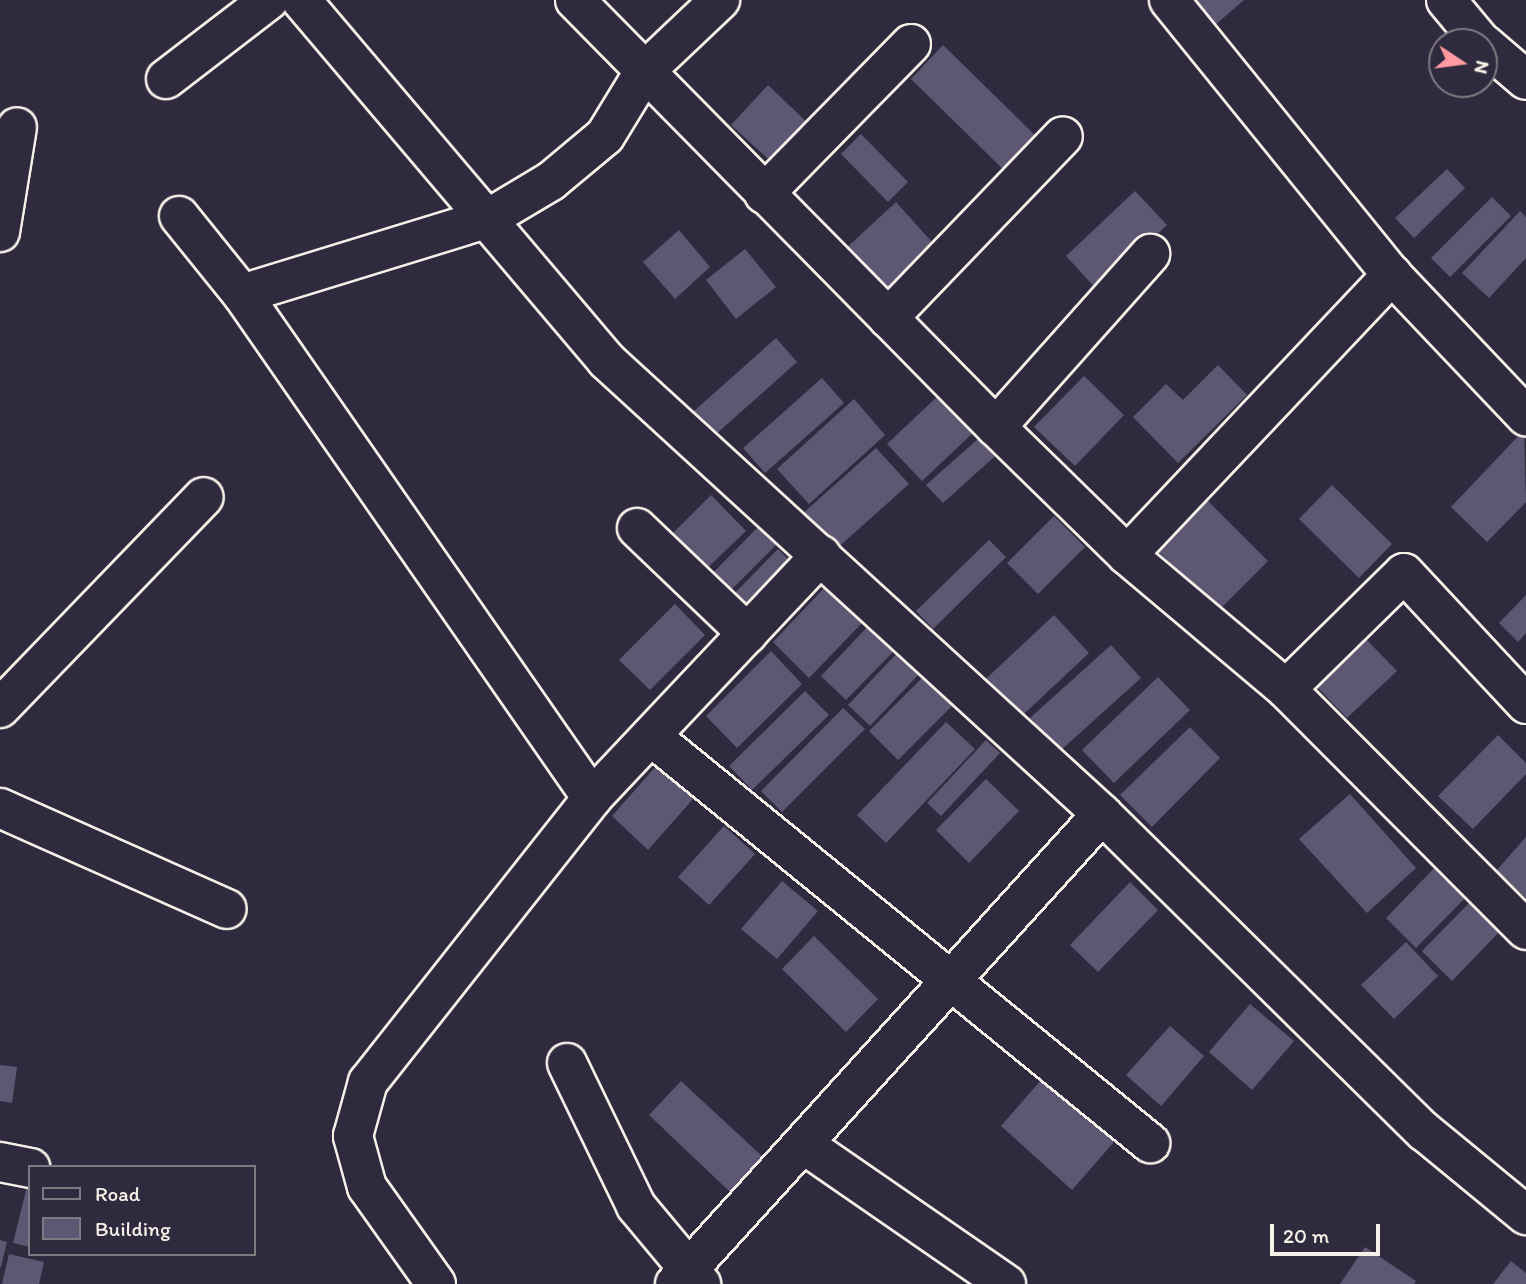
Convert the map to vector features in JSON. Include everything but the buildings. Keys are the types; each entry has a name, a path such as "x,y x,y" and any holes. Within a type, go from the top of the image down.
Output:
{"street":[{"path":"166,79 269,0"},
{"path":"301,0 489,218 606,360 1102,814 1425,1132 1526,1215"},
{"path":"575,0 996,427 1127,555 1286,689 1526,930"},
{"path":"242,294 489,218 551,181 605,136 644,72 720,0"},
{"path":"1169,0 1392,275 1526,416"},
{"path":"1446,0 1470,28"},
{"path":"764,194 911,44"},
{"path":"1498,56 1526,80"},
{"path":"0,232 17,127"},
{"path":"888,317 1063,136"},
{"path":"179,216 242,294 592,799"},
{"path":"996,427 1150,254"},
{"path":"1127,555 1392,275"},
{"path":"0,708 204,497"},
{"path":"637,528 748,634"},
{"path":"436,1284 367,1188 353,1136 368,1082 592,799 821,555"},
{"path":"1286,689 1404,573 1526,704"},
{"path":"652,737 950,983 1150,1143"},
{"path":"0,808 227,909"},
{"path":"567,1063 636,1206 688,1280 1102,814"},
{"path":"806,1146 1006,1284"},
{"path":"0,1162 28,1168"}]}
